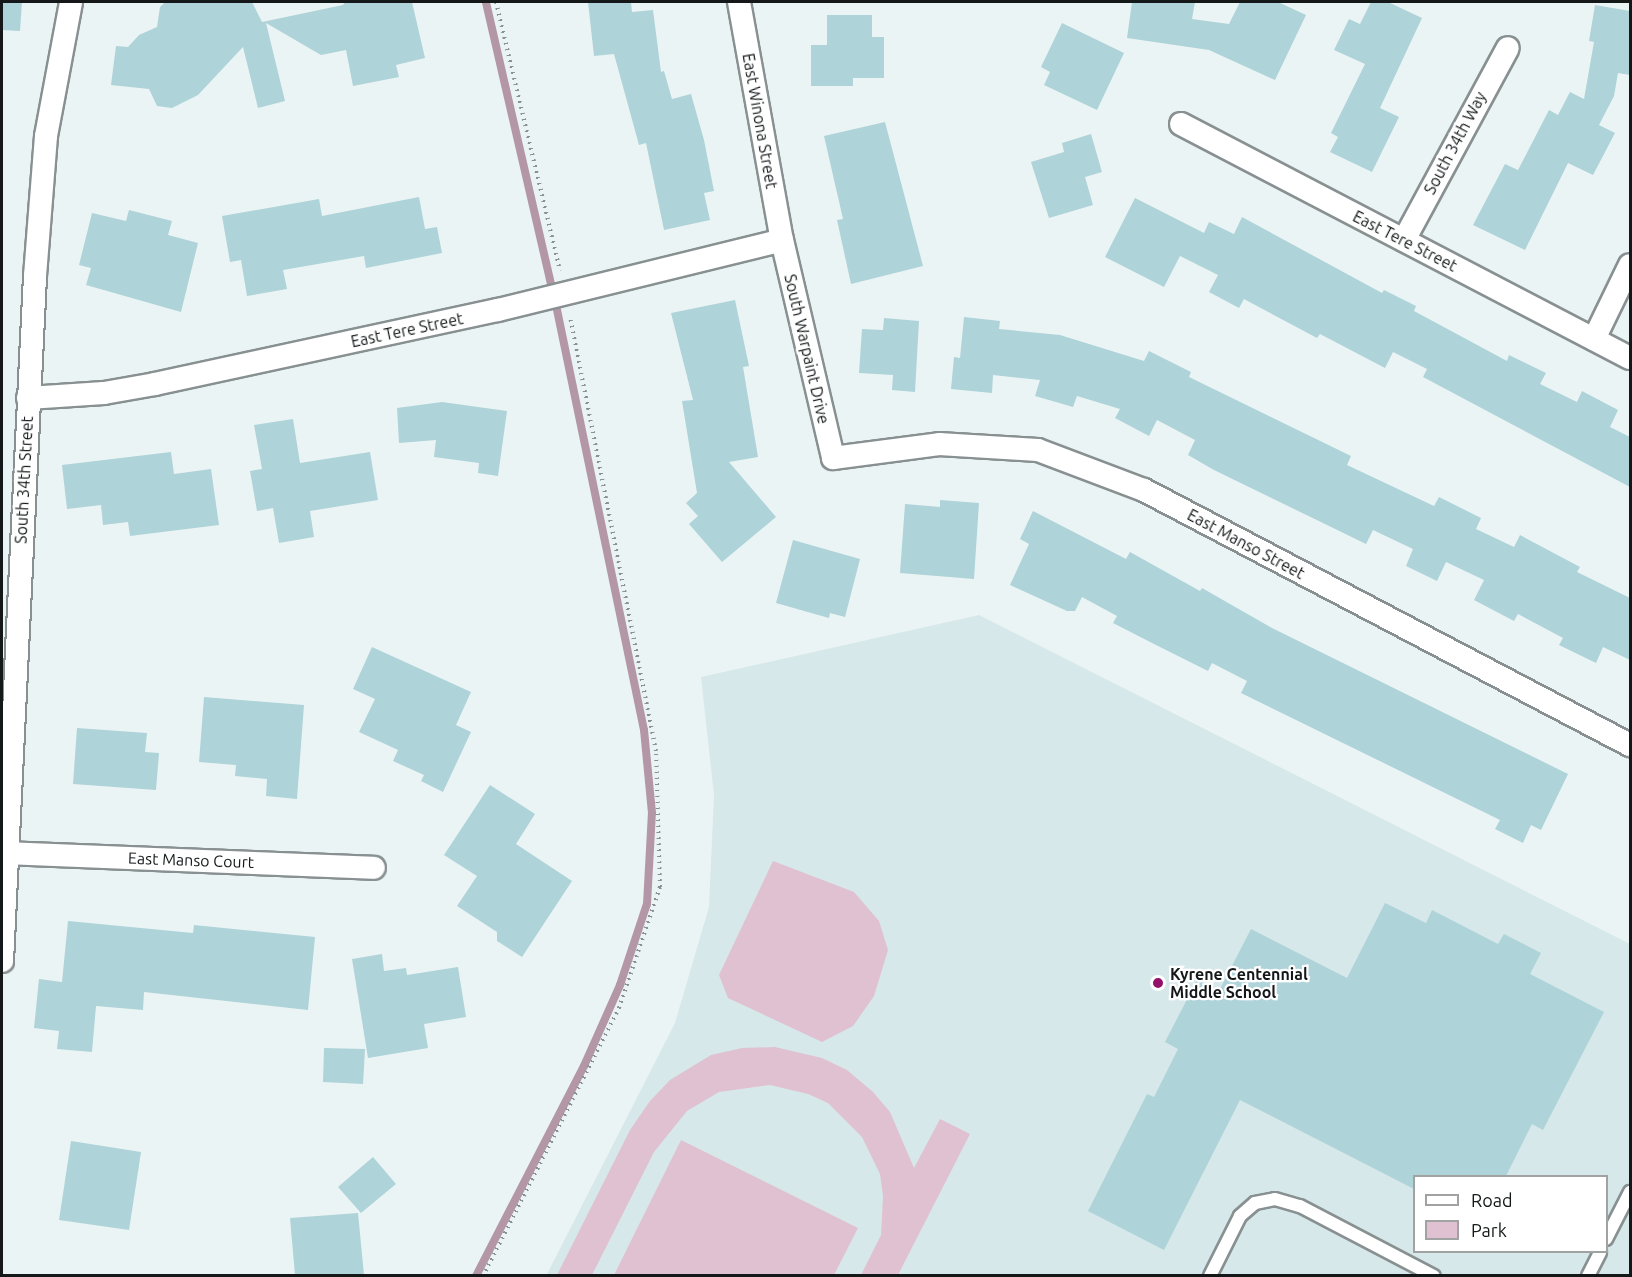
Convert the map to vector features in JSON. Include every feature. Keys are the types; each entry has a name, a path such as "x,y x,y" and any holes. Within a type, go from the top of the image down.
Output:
{"street":[{"name":"South 34th Street","path":"2,961 28,398 46,136 71,2"},
{"name":"East Winona Street","path":"739,2 782,240"},
{"name":"South 34th Way","path":"1404,240 1508,48"},
{"name":"East Tere Street","path":"1180,124 1630,358"},
{"name":"East Tere Street","path":"28,398 104,393 154,384 565,294 782,240"},
{"name":"South Warpaint Drive","path":"782,240 833,458"},
{"path":"1594,339 1630,265"},
{"name":"East Manso Street","path":"833,458 939,444 1038,450 1144,490 1630,745"},
{"name":"East Manso Court","path":"7,853 374,868"}],"lane":[{"path":"1608,1235 1630,1192"},
{"path":"1210,1275 1240,1216 1256,1203 1275,1199 1300,1206 1434,1275"},
{"path":"1588,1275 1599,1253"}],"path":[{"path":"483,1275 619,1008 660,887 656,751 565,294 496,2"}],"shaded area":[{"name":"Kyrene Centennial Middle School","path":"979,615 1630,944 1630,1275 546,1276 675,1023 709,907 714,795 701,677"}],"green space":[{"path":"773,861 854,892 879,921 888,950 874,996 853,1026 822,1042 728,998 719,975"},
{"path":"775,1047 822,1058 847,1070 873,1092 890,1112 914,1168 940,1119 970,1134 898,1275 861,1275 881,1235 883,1196 880,1174 862,1137 828,1103 808,1094 770,1085 719,1092 687,1111 654,1152 592,1275 557,1275 630,1130 650,1101 670,1080 711,1055 742,1048"},
{"path":"681,1140 858,1228 834,1275 614,1275"}],"building":[{"path":"2,2 22,2 20,31 2,30"},
{"path":"165,2 252,2 262,22 343,5 345,2 412,2 425,58 396,65 399,77 353,86 346,50 321,55 266,23 285,101 258,108 243,47 198,95 172,108 157,106 149,89 111,85 116,46 128,47 139,35 157,27 160,7"},
{"path":"588,2 631,2 632,12 653,10 661,72 664,71 672,99 691,94 704,140 714,191 704,193 710,220 664,230 646,143 639,145 614,54 594,56"},
{"path":"1132,2 1195,2 1192,19 1229,24 1240,2 1278,2 1306,15 1275,80 1209,50 1127,38"},
{"path":"1371,2 1388,2 1422,18 1380,108 1399,117 1372,172 1330,152 1338,137 1331,133 1365,64 1334,50 1349,19 1360,24"},
{"path":"1595,5 1630,11 1630,75 1618,73 1614,96 1599,125 1615,133 1593,175 1568,163 1525,250 1473,225 1505,164 1518,170 1549,110 1558,115 1570,92 1584,99 1594,42 1589,41"},
{"path":"827,15 872,15 872,37 884,37 884,78 853,78 853,86 811,86 811,45 827,45"},
{"path":"1062,23 1124,53 1097,110 1044,85 1050,72 1041,67"},
{"path":"885,122 923,266 851,284 837,220 843,219 824,136"},
{"path":"1091,134 1102,172 1085,177 1093,205 1049,218 1031,162 1064,152 1062,143"},
{"path":"419,197 425,229 437,227 442,253 366,268 364,256 283,270 287,289 247,296 241,260 230,262 222,216 319,199 322,216"},
{"path":"1135,198 1204,233 1209,222 1234,234 1242,217 1382,293 1384,290 1416,306 1414,311 1507,361 1509,355 1546,373 1540,384 1577,402 1582,391 1618,410 1610,427 1630,437 1630,487 1423,377 1427,369 1393,352 1385,368 1320,334 1317,338 1244,299 1239,308 1209,292 1218,275 1180,256 1164,287 1105,257"},
{"path":"129,210 172,221 168,235 198,243 181,312 86,285 91,268 79,265 92,213 126,221"},
{"path":"735,300 749,366 743,367 758,457 729,462 776,517 722,562 689,524 698,516 686,503 697,493 682,401 693,400 671,313"},
{"path":"964,317 1000,321 999,329 1060,335 1144,361 1149,351 1191,372 1189,377 1351,456 1347,465 1434,506 1439,497 1481,518 1476,529 1514,547 1520,535 1580,567 1577,572 1630,598 1630,660 1603,647 1596,663 1559,645 1563,638 1518,614 1514,621 1474,600 1484,580 1446,562 1437,581 1406,566 1413,549 1373,530 1366,544 1214,470 1188,455 1195,440 1157,420 1149,436 1115,418 1120,409 1077,396 1073,407 1035,396 1040,380 993,375 992,393 951,389 954,357 960,358"},
{"path":"884,318 919,321 915,392 892,390 893,375 859,373 862,329 883,330"},
{"path":"442,402 507,411 498,476 478,473 479,463 434,457 436,440 399,443 397,408"},
{"path":"293,419 300,463 370,452 378,500 310,511 314,537 279,543 273,508 257,511 250,471 262,469 254,425"},
{"path":"171,452 174,474 211,469 219,525 130,536 128,522 103,525 101,505 67,509 62,465"},
{"path":"940,500 979,503 974,579 900,573 905,504 940,507"},
{"path":"1033,511 1126,559 1130,552 1200,591 1202,588 1272,628 1568,774 1541,830 1531,825 1523,843 1495,829 1500,820 1241,693 1247,681 1212,663 1208,671 1156,645 1113,623 1117,616 1082,597 1075,611 1067,611 1010,585 1029,544 1020,539"},
{"path":"793,540 860,559 845,617 830,613 829,618 776,603"},
{"path":"372,647 471,692 456,725 471,732 443,792 421,781 424,775 393,761 398,750 359,732 375,699 353,689"},
{"path":"204,697 304,705 297,799 266,796 267,779 235,776 236,765 199,762"},
{"path":"77,728 147,733 145,752 159,753 156,790 73,784"},
{"path":"490,785 535,814 516,844 572,881 522,957 497,941 497,932 457,906 477,876 444,855"},
{"path":"1385,903 1426,923 1432,910 1498,944 1504,934 1541,953 1530,974 1604,1012 1543,1130 1532,1124 1506,1175 1413,1175 1413,1188 1240,1100 1164,1250 1088,1211 1147,1094 1154,1097 1178,1049 1165,1042 1197,980 1219,991 1251,929 1347,978"},
{"path":"68,921 193,933 194,925 315,937 308,1010 144,992 143,1010 96,1006 92,1052 57,1049 59,1031 34,1028 39,979 62,982"},
{"path":"382,954 384,971 406,968 407,975 458,967 466,1017 424,1024 428,1048 368,1058 352,959"},
{"path":"324,1048 365,1049 363,1084 323,1082"},
{"path":"71,1141 141,1152 129,1230 59,1220"},
{"path":"373,1157 396,1184 361,1213 338,1187"},
{"path":"358,1213 364,1275 295,1275 290,1218"}],"waterway":[{"path":"476,1276 584,1066 620,985 647,904 652,813 644,730 554,297 486,2"}],"place":[{"name":"Kyrene Centennial Middle School","path":"1158,983"}]}
